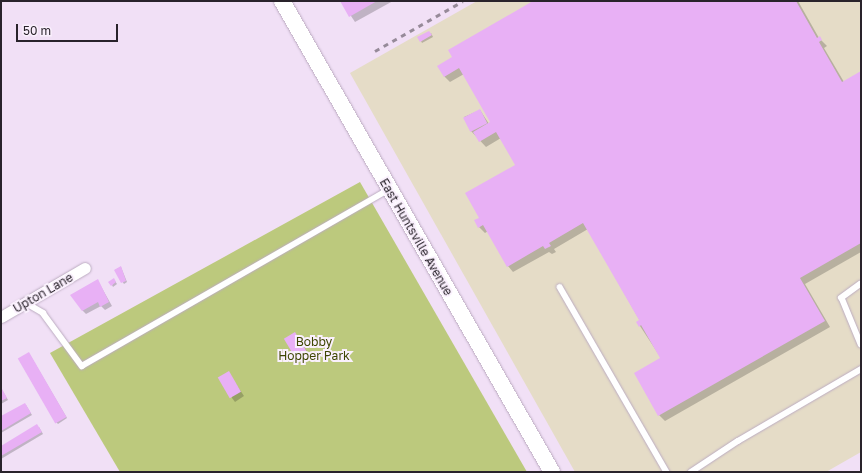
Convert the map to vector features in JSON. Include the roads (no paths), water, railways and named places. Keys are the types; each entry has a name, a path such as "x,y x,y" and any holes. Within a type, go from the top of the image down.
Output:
{"main road":[{"name":"East Huntsville Avenue","path":"282,1 388,190 552,472"}],"street":[{"name":"Upton Lane","path":"1,317 85,268"}],"lane":[{"path":"26,302 43,313 82,366 388,190"},
{"path":"861,284 842,298 861,344"},
{"path":"560,287 667,472"},
{"path":"691,472 738,441 861,369"}],"railway":[{"path":"375,51 463,1"}],"park label":[{"name":"Bobby Hopper Park","path":"314,349"}]}
